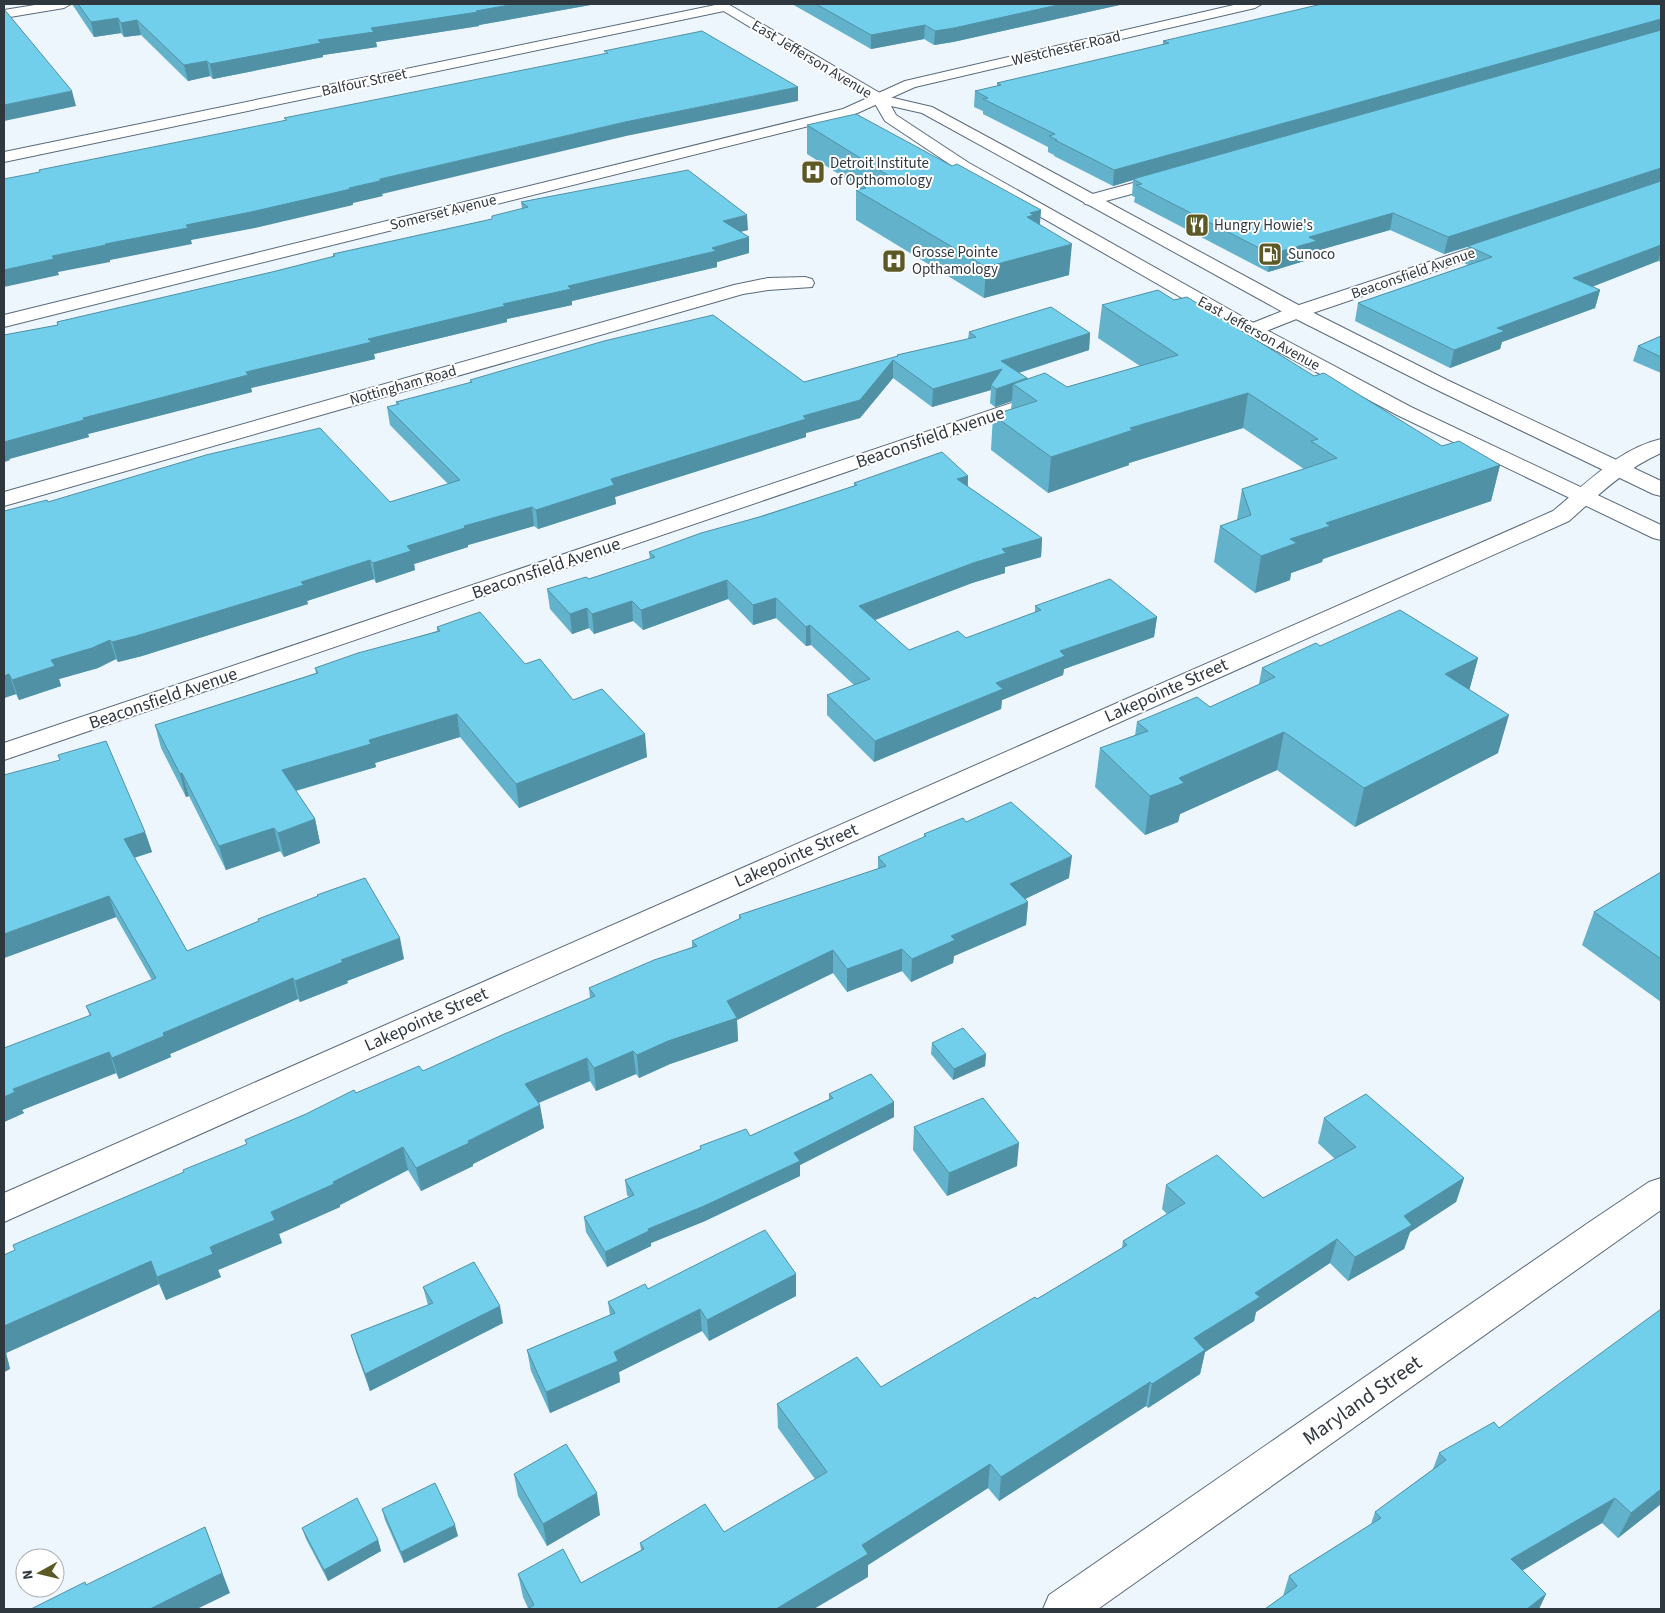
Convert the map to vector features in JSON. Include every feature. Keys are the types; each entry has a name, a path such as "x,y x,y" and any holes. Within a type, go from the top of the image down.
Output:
{"street":[{"path":"4,14 64,4"},
{"name":"Westchester Road","path":"880,99 910,84 1254,4"},
{"name":"East Jefferson Avenue","path":"721,5 880,99 927,110 1297,312 1616,469 1661,489"},
{"name":"Balfour Street","path":"4,157 721,5"},
{"name":"East Jefferson Avenue","path":"880,99 890,118 979,163 1252,330 1404,411 1585,495 1661,533"},
{"name":"Somerset Avenue","path":"4,320 848,112 880,99"},
{"path":"979,163 1010,155"},
{"path":"1091,200 1187,174"},
{"name":"Beaconsfield Avenue","path":"1252,330 1297,312 1514,239"},
{"name":"Nottingham Road","path":"4,499 741,289 768,284 805,283"},
{"name":"Beaconsfield Avenue","path":"4,752 1070,389"},
{"path":"1616,469 1634,457 1661,445"},
{"name":"Lakepointe Street","path":"4,1208 1561,516 1616,469"},
{"name":"Maryland Street","path":"1064,1609 1661,1192"}],"building":[{"path":"78,4 515,4 476,11 478,12 371,28 374,32 318,40 321,43 210,64 207,61 184,65 137,20 121,23 118,18 91,22"},
{"path":"816,4 1062,4 954,28 935,31 925,25 871,35"},
{"path":"1322,4 1661,4 1661,19 1114,170 1055,140 1057,140 1049,136 1055,134 983,99 988,98 975,91 1001,85 997,83 1169,43 1163,41"},
{"path":"4,9 72,91 4,105"},
{"path":"1661,30 1661,168 1448,237 1393,213 1309,237 1317,241 1271,254 1136,185 1142,184 1133,179"},
{"path":"702,31 798,87 625,122 380,179 380,181 349,188 351,189 186,225 188,228 52,256 54,259 4,270 4,179 40,172 39,170 287,120 284,118 608,53 604,51"},
{"path":"856,114 952,166 957,164 1041,210 1030,213 1034,215 1027,217 1072,244 986,267 856,190 866,188 861,185 891,177 807,125"},
{"path":"688,170 747,215 723,221 749,237 712,248 716,251 568,286 571,289 503,304 505,306 368,339 372,342 246,372 248,375 83,418 84,420 4,442 4,335 58,325 57,322 272,272 335,256 333,254 492,219 492,216 528,207 521,202"},
{"path":"1661,181 1661,245 1573,278 1600,290 1497,328 1505,331 1454,350 1358,303 1492,257 1468,246"},
{"path":"1158,290 1174,300 1187,297 1314,376 1324,373 1442,446 1459,441 1500,465 1326,523 1330,526 1290,539 1297,543 1261,556 1220,526 1251,515 1242,489 1337,458 1311,441 1318,439 1248,393 1130,428 1133,430 1051,457 993,415 1037,401 1013,384 1045,373 1067,387 1178,355 1102,305"},
{"path":"1051,307 1090,333 1001,361 1027,378 996,389 991,385 1002,369 933,389 893,360 860,400 803,416 806,419 611,479 614,485 536,510 532,507 464,526 465,528 407,546 411,551 373,563 370,560 301,582 304,585 136,636 112,642 110,640 92,648 51,660 55,666 12,680 9,674 4,676 4,511 47,500 48,502 206,455 320,428 390,502 460,480 387,407 399,404 396,402 472,382 470,380 604,341 713,315 804,382 897,355 976,337 969,332"},
{"path":"1661,336 1661,357 1638,346"},
{"path":"942,452 968,476 957,479 1042,538 1002,549 1006,553 973,563 859,606 909,650 958,631 966,638 1041,610 1035,606 1110,579 1157,617 1060,651 1065,656 996,683 1003,689 875,741 827,695 870,679 810,625 806,627 776,598 753,605 727,580 641,610 632,601 592,614 587,608 570,614 547,589 586,577 589,579 655,557 649,552 701,533 763,516 857,485 854,483"},
{"path":"1400,610 1478,658 1445,674 1509,715 1364,788 1284,732 1179,778 1184,783 1150,796 1100,748 1148,731 1137,722 1197,697 1210,707 1275,677 1262,668 1316,643 1320,646"},
{"path":"480,612 525,664 540,659 573,700 602,689 645,734 516,784 457,714 369,740 371,744 282,770 315,819 278,833 274,828 219,846 155,725 318,673 315,668 358,653 440,631 437,627"},
{"path":"106,741 145,832 124,839 187,951 259,921 258,919 365,878 400,938 341,960 343,962 295,981 293,978 163,1033 164,1036 112,1058 109,1052 13,1089 15,1092 4,1097 4,1048 91,1015 86,1006 156,978 109,896 4,934 4,775 60,760 58,755"},
{"path":"1011,802 1072,856 1010,884 1028,902 951,936 955,940 912,959 902,949 847,969 833,950 727,1001 737,1018 668,1041 637,1055 633,1051 594,1068 587,1058 525,1084 540,1105 468,1141 469,1143 416,1168 403,1147 333,1182 334,1184 271,1212 275,1220 210,1247 213,1254 157,1277 151,1261 4,1326 4,1255 15,1250 13,1245 247,1144 245,1140 306,1114 354,1090 356,1093 419,1066 423,1071 595,996 589,988 654,960 697,946 692,941 741,918 739,915 886,866 878,857 926,836 924,834 963,818 966,822"},
{"path":"1661,872 1661,959 1594,912"},
{"path":"963,1028 986,1054 954,1069 932,1043"},
{"path":"871,1074 894,1102 794,1153 800,1161 704,1206 648,1229 649,1231 605,1252 584,1217 634,1195 625,1180 701,1149 700,1146 746,1129 750,1136 833,1098 829,1094"},
{"path":"1366,1094 1464,1178 1404,1216 1412,1225 1355,1257 1337,1239 1255,1293 1260,1297 1194,1338 1205,1350 1152,1384 1150,1382 1001,1477 990,1464 862,1545 868,1554 776,1609 527,1609 534,1605 518,1574 563,1549 581,1583 644,1549 640,1543 705,1504 724,1532 827,1472 777,1404 857,1357 881,1387 1035,1297 1037,1299 1127,1245 1123,1241 1185,1203 1166,1185 1217,1155 1263,1198 1356,1147 1324,1118"},
{"path":"983,1098 1019,1143 949,1173 914,1127"},
{"path":"765,1230 796,1274 707,1320 700,1309 614,1352 618,1361 546,1392 527,1350 615,1313 608,1302 645,1284 648,1289"},
{"path":"474,1262 500,1306 365,1374 351,1335 433,1303 423,1287"},
{"path":"1661,1309 1661,1489 1631,1513 1615,1498 1511,1559 1546,1594 1527,1609 1265,1609 1297,1586 1289,1576 1381,1518 1375,1512 1446,1460 1439,1453 1494,1422 1499,1428"},
{"path":"566,1444 597,1493 543,1524 514,1474"},
{"path":"435,1483 455,1525 401,1552 382,1509"},
{"path":"357,1498 378,1540 324,1570 302,1528"},
{"path":"205,1527 222,1573 150,1609 31,1609 53,1598 65,1598 65,1592 85,1582 86,1585"}],"place":[{"name":"Detroit Institute of Opthomology","path":"813,172"},
{"name":"Hungry Howie's","path":"1197,225"},
{"name":"Sunoco","path":"1270,254"},
{"name":"Grosse Pointe Opthamology","path":"894,261"}]}
